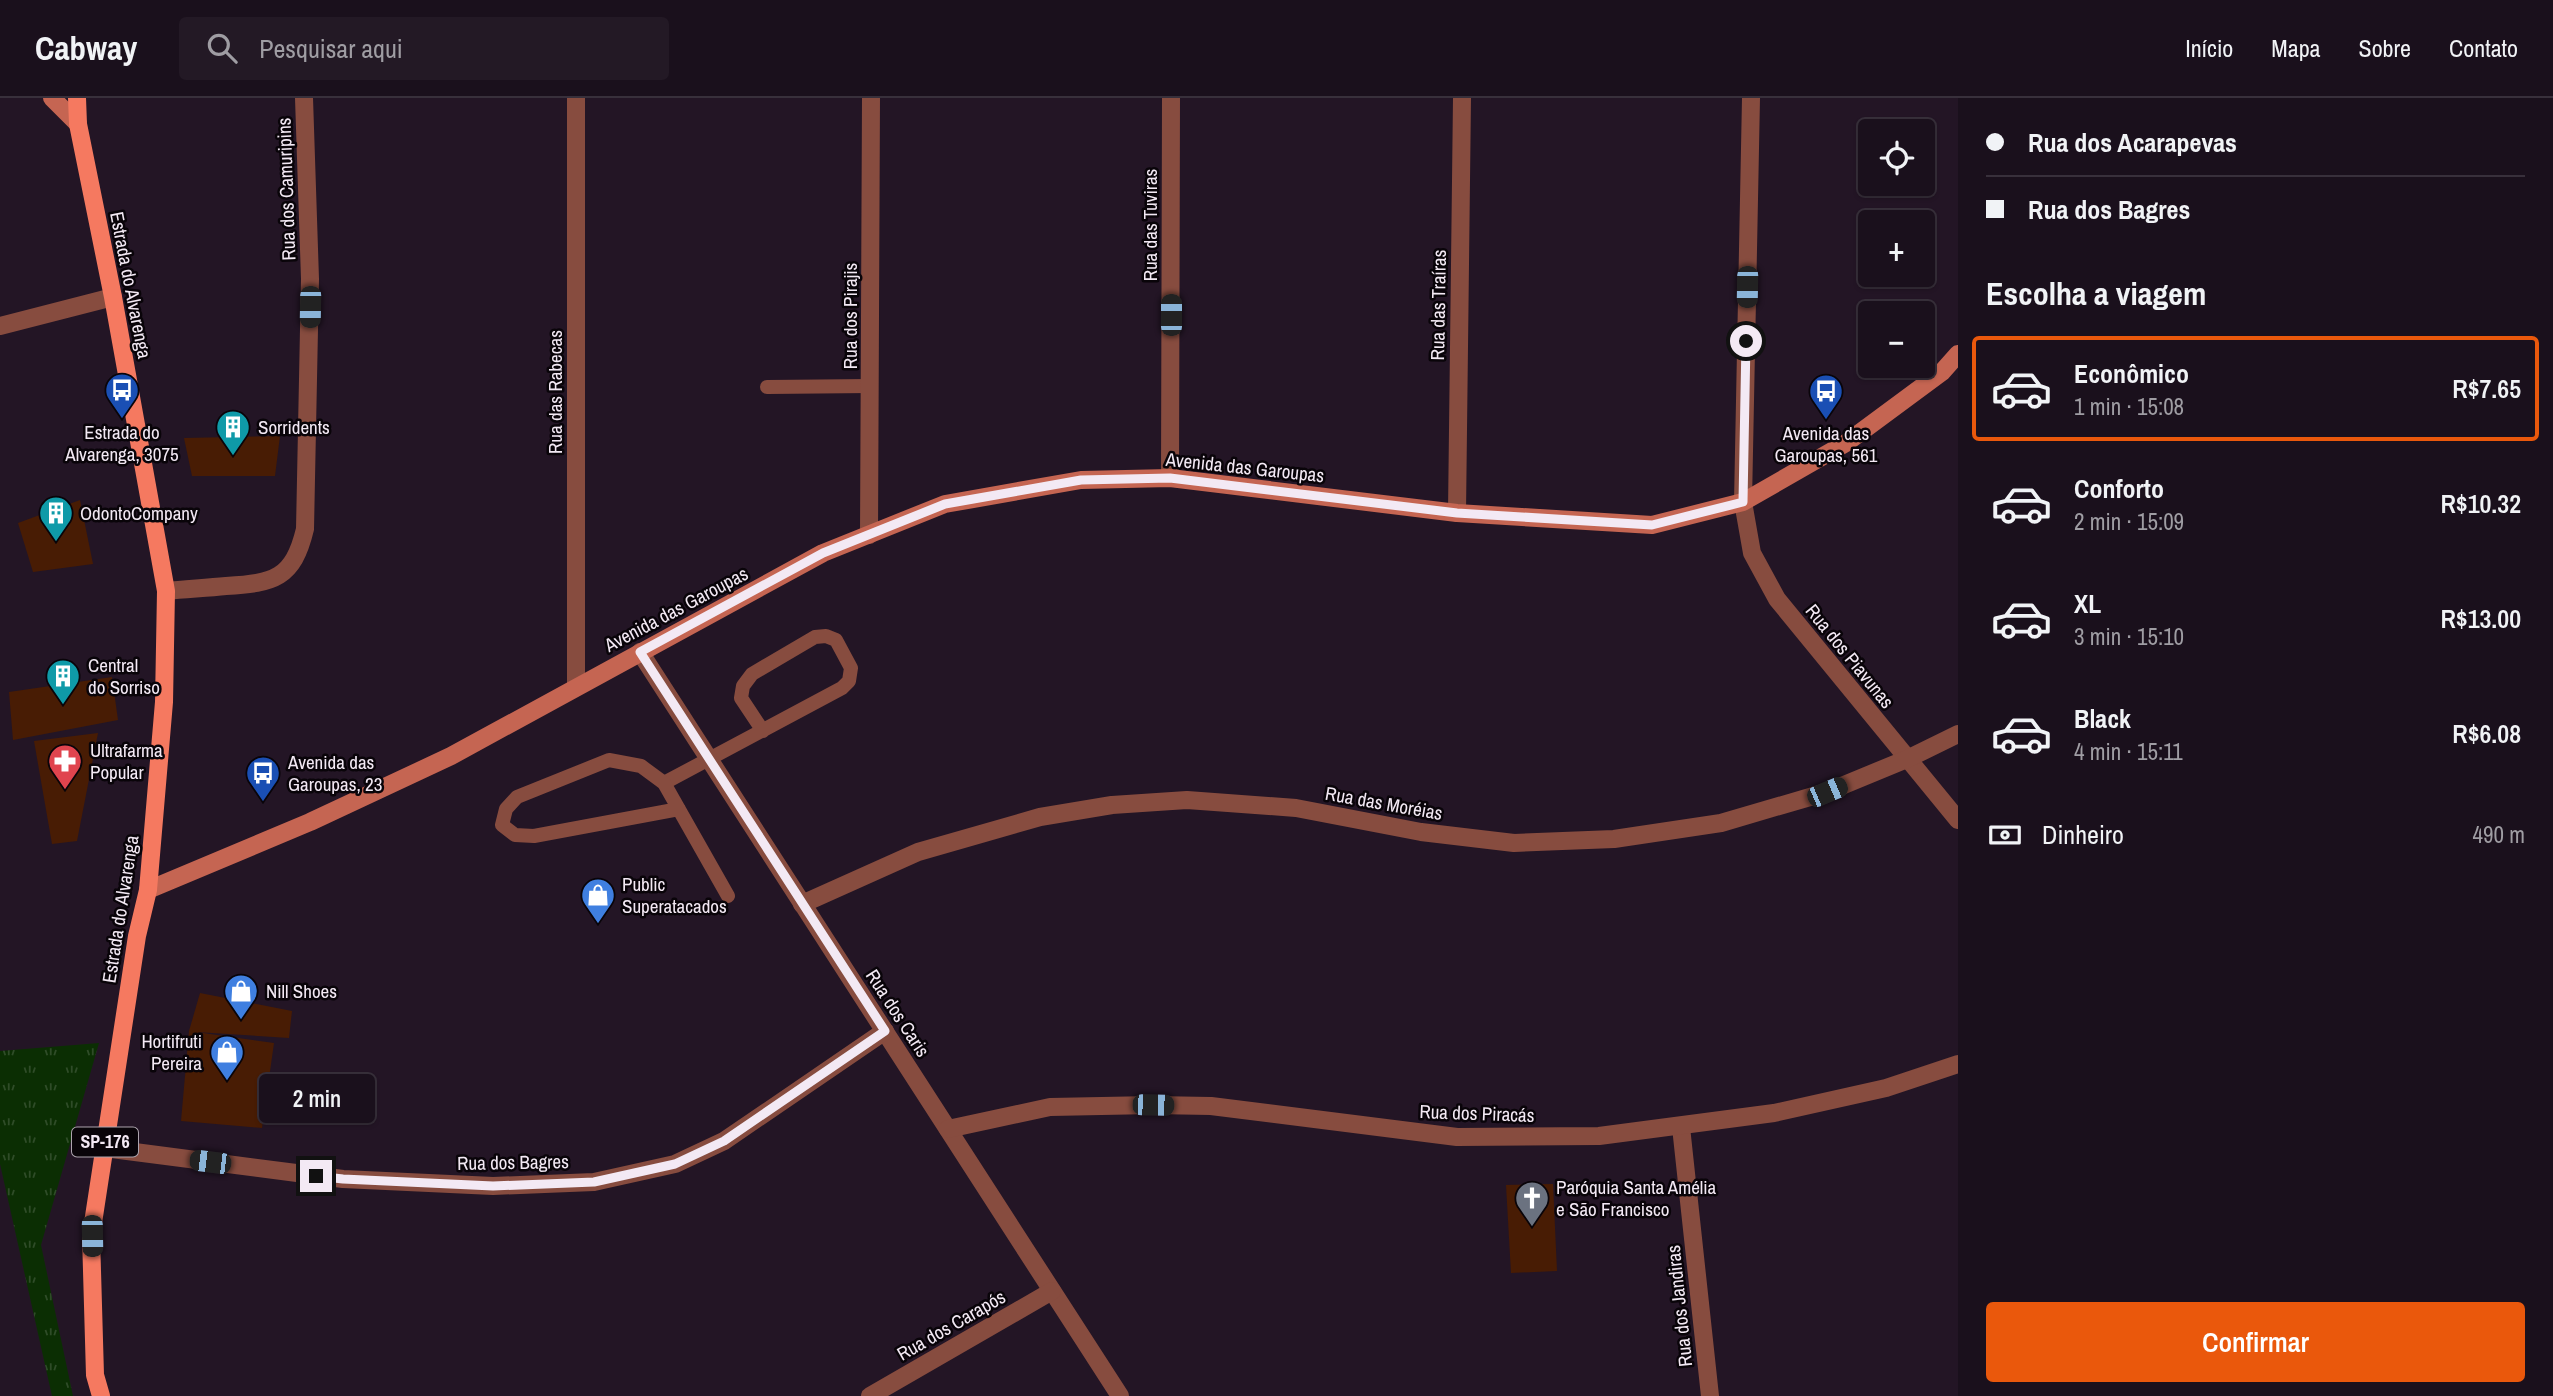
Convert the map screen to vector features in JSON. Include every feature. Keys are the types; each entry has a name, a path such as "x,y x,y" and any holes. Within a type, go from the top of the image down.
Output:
{"main road":[{"name":"Estrada do Alvarenga","path":"76,98 78,124 113,297 166,591 164,702 148,890 137,936 92,1236 95,1375 101,1396"}],"street":[{"path":"52,98 78,124"},
{"name":"Rua dos Camuripins","path":"166,591 261,584 279,576 292,564 300,550 305,529 310,279 304,98"},
{"name":"Rua das Rabecas","path":"576,98 576,686"},
{"name":"Rua dos Pirajis","path":"869,535 871,98"},
{"name":"Rua das Tuviras","path":"1170,478 1171,98"},
{"name":"Rua das Traíras","path":"1457,513 1462,98"},
{"name":"Rua dos Piavunas","path":"1751,98 1743,502 1752,553 1777,599 1958,820"},
{"path":"0,326 113,297"},
{"name":"Avenida das Garoupas","path":"148,890 310,822 439,762 823,553 945,504 1081,480 1170,478 1457,513 1652,525 1743,502 1846,443 1942,372 1958,354"},
{"name":"Rua dos Caris","path":"640,652 1120,1396"},
{"name":"Rua das Moréias","path":"802,904 918,852 1040,817 1112,805 1187,800 1296,808 1421,832 1514,844 1614,839 1721,823 1827,792 1907,759 1958,734"},
{"name":"Rua dos Bagres","path":"104,1149 343,1179 493,1186 594,1182 675,1164 724,1141 885,1031"},
{"name":"Rua dos Piracás","path":"948,1129 1050,1107 1153,1105 1211,1106 1457,1137 1599,1136 1774,1113 1886,1088 1958,1064"},
{"name":"Rua dos Jandiras","path":"1681,1127 1710,1396"},
{"name":"Rua dos Carapós","path":"870,1396 1052,1291"}],"lane":[{"path":"767,387 871,386"},
{"path":"664,783 710,760 842,688 849,681 851,668 836,640 826,636 815,637 752,674 743,686 741,698 763,731"},
{"path":"679,809 534,836 515,835 502,825 506,809 517,797 608,760 642,766 664,783 679,809 728,897"}],"green space":[{"path":"99,1043 41,1245 73,1396 52,1396 0,1164 0,1051"}],"building":[{"name":"Sorridents","path":"280,436 275,476 192,476 184,438"},
{"name":"OdontoCompany","path":"80,500 93,564 33,572 18,523"},
{"name":"Central do Sorriso","path":"112,677 118,720 13,740 9,692"},
{"name":"Ultrafarma Popular","path":"98,733 77,841 52,844 34,741"},
{"name":"Hortifruti Pereira","path":"200,993 292,1011 289,1038 196,1032 274,1043 262,1128 181,1121 189,1031"},
{"name":"Paróquia Santa Amélia e São Francisco","path":"1553,1184 1557,1271 1511,1273 1506,1185"}],"place":[{"name":"Estrada do Alvarenga, 3075","path":"122,420"},
{"name":"Avenida das Garoupas, 561","path":"1826,421"},
{"name":"Sorridents","path":"233,457"},
{"name":"OdontoCompany","path":"56,543"},
{"name":"Central do Sorriso","path":"63,706"},
{"name":"Ultrafarma Popular","path":"65,791"},
{"name":"Avenida das Garoupas, 23","path":"263,803"},
{"name":"Public Superatacados","path":"598,925"},
{"name":"Nill Shoes","path":"241,1021"},
{"name":"Hortifruti Pereira","path":"227,1082"},
{"name":"Paróquia Santa Amélia e São Francisco","path":"1532,1228"}],"route":[{"path":"316,1176 493,1186 594,1182 675,1164 724,1141 885,1031 640,652 823,553 945,504 1081,480 1170,478 1457,513 1652,525 1743,502 1746,341"}]}
